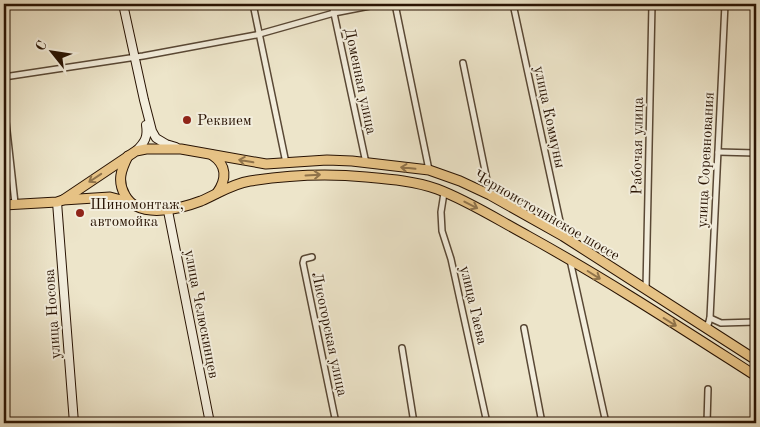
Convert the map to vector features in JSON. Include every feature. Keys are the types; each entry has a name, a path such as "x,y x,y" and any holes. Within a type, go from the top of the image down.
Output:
{"main road":[{"path":"4,205 15,203 60,201 110,197 129,202 146,210 168,210 200,202 215,195 223,185 224,172 219,159 212,155 181,149 146,149 132,154 60,201"},
{"path":"129,202 120,180 122,168 132,154"},
{"name":"Черноисточинское шоссе","path":"212,155 266,164 327,160 366,163 430,170 460,181 490,195 563,236 756,360"},
{"name":"Черноисточинское шоссе","path":"215,195 233,185 249,181 325,174 397,180 426,186 469,204 566,258 756,376"},
{"path":"566,258 571,242"}],"street":[{"path":"123,4 152,131 156,138 181,149"},
{"path":"253,4 286,163"},
{"name":"Доменная улица","path":"332,4 366,163"},
{"path":"4,78 134,57 260,33 334,13 380,4"},
{"path":"395,4 430,170"},
{"name":"улица Коммуны","path":"513,4 563,236"},
{"name":"Рабочая улица","path":"646,289 652,4"},
{"name":"улица Соревнования","path":"707,328 710,318 725,4"},
{"path":"463,63 490,195"},
{"path":"132,154 146,141 148,133 144,100"},
{"path":"4,104 15,203"},
{"path":"718,152 756,153"},
{"name":"улица Гаева","path":"444,193 441,212 442,231 451,259 487,423"},
{"name":"улица Носова","path":"60,201 74,423"},
{"name":"улица Челюскинцев","path":"168,210 210,423"},
{"name":"Лисогорская улица","path":"312,257 304,259 303,263 336,423"},
{"path":"566,258 606,423"},
{"path":"710,318 721,323 756,322"},
{"path":"524,328 542,423"},
{"path":"402,348 414,423"},
{"path":"707,423 708,389"}],"place":[{"name":"Реквием","path":"187,120"},
{"name":"Шиномонтаж, автомойка","path":"80,213"}]}
